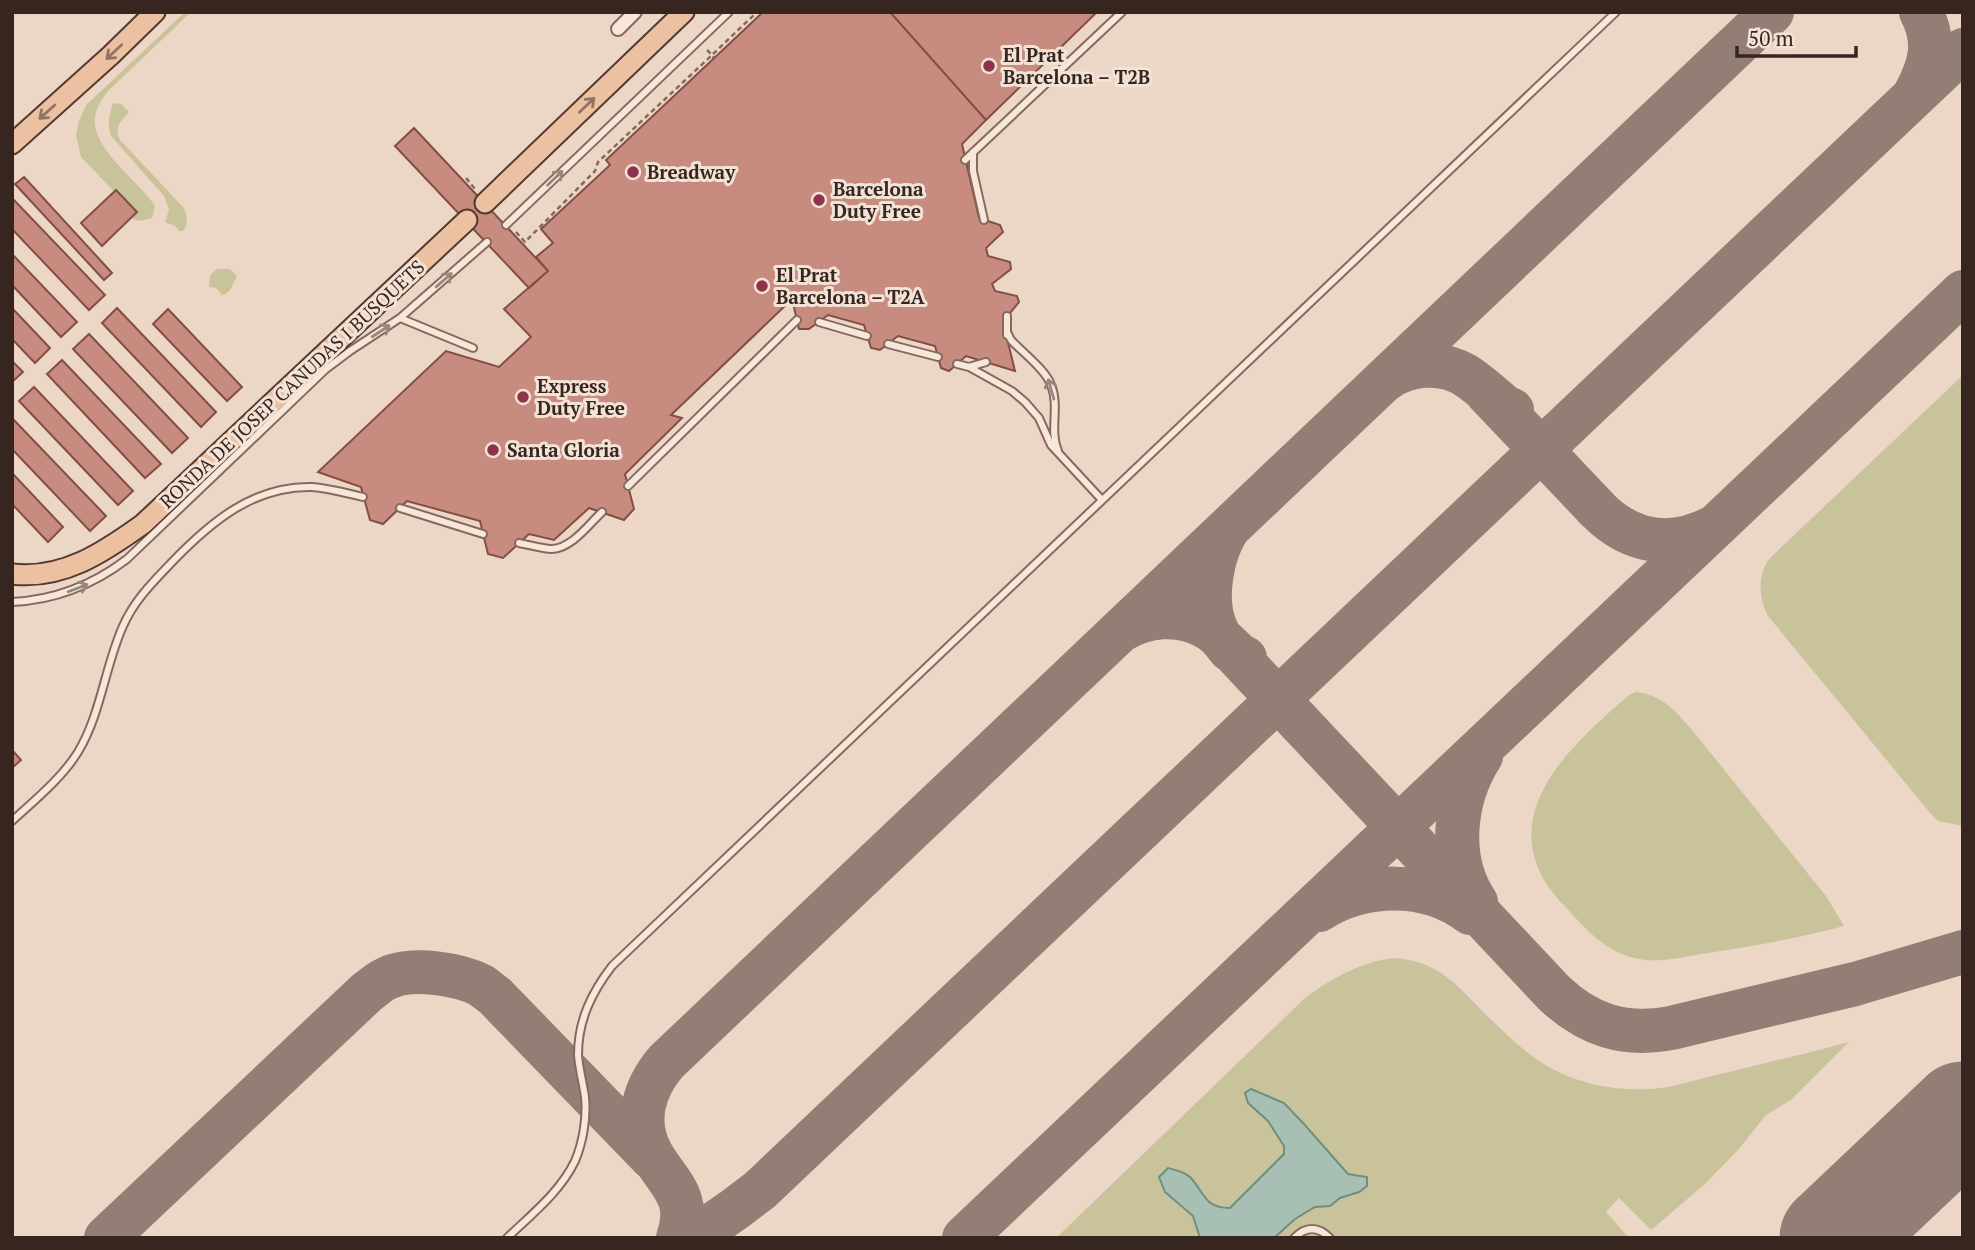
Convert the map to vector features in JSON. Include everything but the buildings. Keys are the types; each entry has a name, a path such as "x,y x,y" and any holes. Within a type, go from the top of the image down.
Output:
{"main road":[{"path":"16,138 155,12"},
{"path":"485,203 684,12"},
{"name":"RONDA DE JOSEP CANUDAS I BUSQUETS","path":"12,574 60,570 89,560 142,524 467,220"}],"street":[{"path":"616,12 618,29 635,12"}],"lane":[{"path":"506,225 729,12"},
{"path":"965,160 1122,12"},
{"path":"507,1238 558,1188 582,1141 585,1101 578,1055 579,1036 590,999 612,965 1616,12"},
{"path":"973,152 973,171 984,220"},
{"name":"RONDA DE JOSEP CANUDAS I BUSQUETS","path":"12,602 46,598 79,589 112,570 140,548 326,369 400,318 487,242"},
{"path":"1007,316 1007,335 1051,384 1054,397 1054,441 1061,456"},
{"path":"400,318 473,348"},
{"path":"819,322 867,336"},
{"path":"628,486 795,323"},
{"path":"888,344 938,358"},
{"path":"969,367 986,362"},
{"path":"957,363 1012,391 1025,402 1036,413 1047,439 1102,499"},
{"path":"12,821 66,769 79,751 122,628 133,606 142,593 201,533 233,509 256,497 285,489 312,487 363,496"},
{"path":"400,508 483,534"},
{"path":"519,543 550,549 561,547 570,542 601,512"},
{"path":"1294,1238 1299,1232 1312,1227 1323,1230 1330,1238"}],"path":[{"path":"566,199 570,203"}],"shaded area":[{"path":"185,12 191,12 107,92 95,117 100,141 108,153 155,206 152,218 137,220 128,215 132,210 81,157 76,135 79,121 86,105"},
{"path":"113,103 121,104 129,112 118,128 120,140 184,208 187,219 183,231 165,222 169,210 164,196 111,136 109,120"},
{"path":"216,269 230,269 237,276 230,290 222,295 216,288 209,287 210,276"},
{"path":"1963,375 1963,826 1938,821 1931,814 1768,616 1762,601 1761,585 1764,569 1772,556"},
{"path":"1636,692 1661,700 1686,723 1826,896 1844,926 1742,948 1645,960 1622,954 1604,944 1560,901 1544,880 1533,852 1532,825 1539,800 1551,776 1568,753 1629,695"},
{"path":"1395,958 1413,961 1441,973 1535,1058 1565,1075 1598,1085 1633,1089 1668,1087 1849,1042 1791,1100 1766,1115 1738,1150 1705,1184 1651,1230 1619,1198 1606,1212 1629,1238 1056,1238 1306,997 1348,972"},
{"path":"1251,1089 1284,1103 1348,1174 1367,1177 1367,1186 1359,1192 1340,1198 1330,1206 1315,1207 1295,1219 1274,1238 1200,1238 1193,1216 1165,1192 1159,1177 1168,1168 1183,1172 1210,1202 1230,1208 1284,1154 1284,1146 1268,1121 1248,1103 1245,1093"}],"taxiway":[{"path":"678,1238 682,1224 680,1201 651,1153 642,1117 647,1094 666,1062 1772,12"},
{"path":"1915,94 1925,74 1930,54 1929,34 1921,12"},
{"path":"693,1238 760,1190 1963,50"},
{"path":"964,1238 1963,292"},
{"path":"1385,380 1414,367 1446,367 1465,375 1512,410"},
{"path":"1487,393 1598,510 1625,530 1653,540 1668,540 1698,534 1714,527"},
{"path":"1228,529 1214,563 1210,602 1216,629 1230,650"},
{"path":"1120,631 1152,619 1185,619 1211,630 1245,658"},
{"path":"1221,639 1554,993 1594,1021 1638,1031 1671,1028 1855,984 1963,952"},
{"path":"1476,902 1461,867 1458,829 1465,790 1481,756"},
{"path":"1319,910 1355,894 1395,889 1434,895 1453,902 1470,913"},
{"path":"106,1238 367,992 390,977 411,972 462,978 482,986 495,996 652,1158"}],"runway":[{"path":"1833,1238 1963,1115"}],"place":[{"name":"El Prat Barcelona – T2B","path":"989,66"},
{"name":"Breadway","path":"633,172"},
{"name":"Barcelona Duty Free","path":"819,200"},
{"name":"El Prat Barcelona – T2A","path":"762,286"},
{"name":"Express Duty Free","path":"523,397"},
{"name":"Santa Gloria","path":"493,450"}]}
